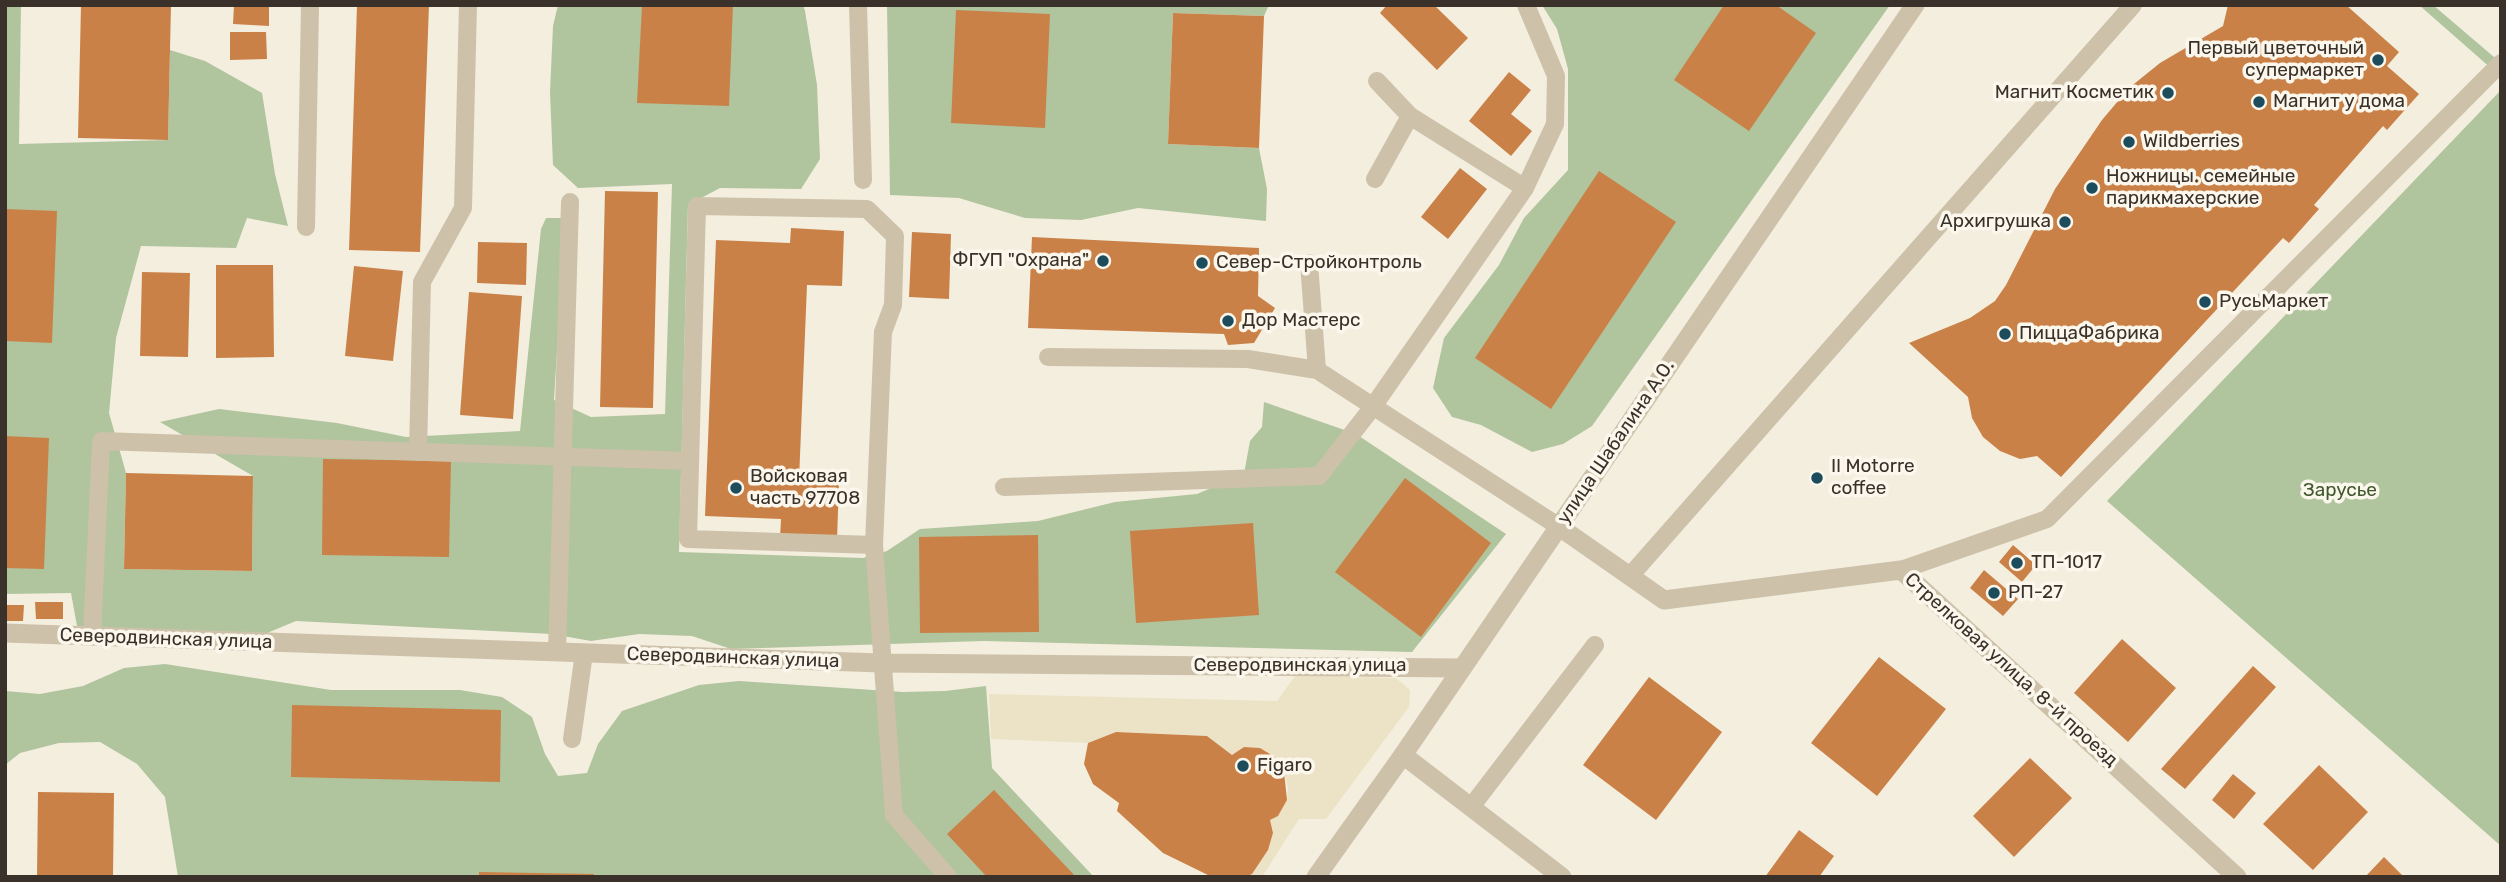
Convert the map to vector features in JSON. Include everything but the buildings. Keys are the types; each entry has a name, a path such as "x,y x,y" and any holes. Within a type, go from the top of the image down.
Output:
{"street":[{"name":"улица Шабалина А.О.","path":"1316,877 1403,755 1915,5"},
{"name":"Стрелковая улица, 8-й проезд","path":"1558,526 1664,600 1901,570 2237,877"},
{"name":"Северодвинская улица","path":"5,633 881,663 1461,668"},
{"path":"1403,755 1563,877"}],"lane":[{"path":"306,227 310,5"},
{"path":"418,452 422,282 463,208 468,5"},
{"path":"858,5 863,180"},
{"path":"1004,487 1319,476 1372,408 1525,188 1555,124 1556,76 1526,5"},
{"path":"1630,576 2133,5"},
{"path":"1901,570 2047,519 2501,63"},
{"path":"1377,81 1410,116 1525,188"},
{"path":"1375,179 1410,116"},
{"path":"557,652 570,202"},
{"path":"874,545 688,539 697,206 867,209 895,236 893,305 883,332 874,545 881,663 894,815 948,877"},
{"path":"1310,263 1317,370"},
{"path":"1048,356 1248,359 1317,370 1558,526"},
{"path":"92,636 101,441 690,461"},
{"path":"1471,807 1595,645"},
{"path":"572,739 584,653"}],"green space":[{"path":"5,5 21,5 19,144 168,140 170,50 205,61 262,93 275,174 288,226 247,218 236,248 141,246 116,338 109,413 126,473 124,569 252,571 253,476 160,422 219,409 337,423 406,437 520,431 541,229 546,218 565,218 554,400 591,417 665,414 672,184 578,188 553,165 550,92 553,26 558,5 803,5 805,11 817,85 820,159 801,189 720,188 688,205 679,552 863,558 887,551 920,529 1038,521 1115,502 1197,494 1244,474 1250,441 1262,427 1264,402 1356,434 1506,534 1412,652 984,641 731,649 692,636 639,634 591,641 552,634 296,621 255,638 77,626 71,593 5,594"},
{"path":"887,5 1269,5 1264,16 1173,13 1168,144 1259,148 1267,189 1266,221 1138,208 1081,220 1025,218 959,198 890,195"},
{"path":"1542,5 1890,5 1592,426 1563,444 1532,452 1481,425 1452,417 1433,388 1444,338 1499,265 1524,218 1568,170 1568,69 1557,29"},
{"path":"2419,5 2433,5 2501,63 2501,77"},
{"name":"Зарусье","path":"2501,90 2501,846 2107,501"},
{"path":"165,664 331,690 460,690 502,697 532,717 545,754 558,776 587,773 598,744 622,711 699,685 739,681 903,692 986,686 992,768 1094,877 178,877 165,797 137,764 100,742 59,743 20,753 5,765 5,691 40,694 83,686 124,668"}],"shaded area":[{"path":"1295,676 1396,678 1410,690 1409,707 1326,819 1299,819 1262,877 1245,877 1252,874 1268,850 1273,833 1270,820 1278,816 1287,800 1288,787 1284,772 1275,757 1260,748 1244,747 1232,755 1207,736 1116,732 1088,743 991,739 989,694 1277,701"}],"place":[{"name":"Первый цветочный супермаркет","path":"2378,60"},
{"name":"Магнит Косметик","path":"2168,93"},
{"name":"Магнит у дома","path":"2259,102"},
{"name":"Wildberries","path":"2129,142"},
{"name":"Ножницы. семейные парикмахерские","path":"2092,188"},
{"name":"Архигрушка","path":"2065,222"},
{"name":"ФГУП \"Охрана\"","path":"1103,261"},
{"name":"Север-Стройконтроль","path":"1202,263"},
{"name":"РусьМаркет","path":"2205,302"},
{"name":"Дор Мастерс","path":"1228,321"},
{"name":"ПиццаФабрика","path":"2005,334"},
{"name":"Il Motorre coffee","path":"1817,478"},
{"name":"Войсковая часть 97708","path":"736,488"},
{"name":"ТП-1017","path":"2017,563"},
{"name":"РП-27","path":"1994,593"},
{"name":"Figaro","path":"1243,766"}]}
